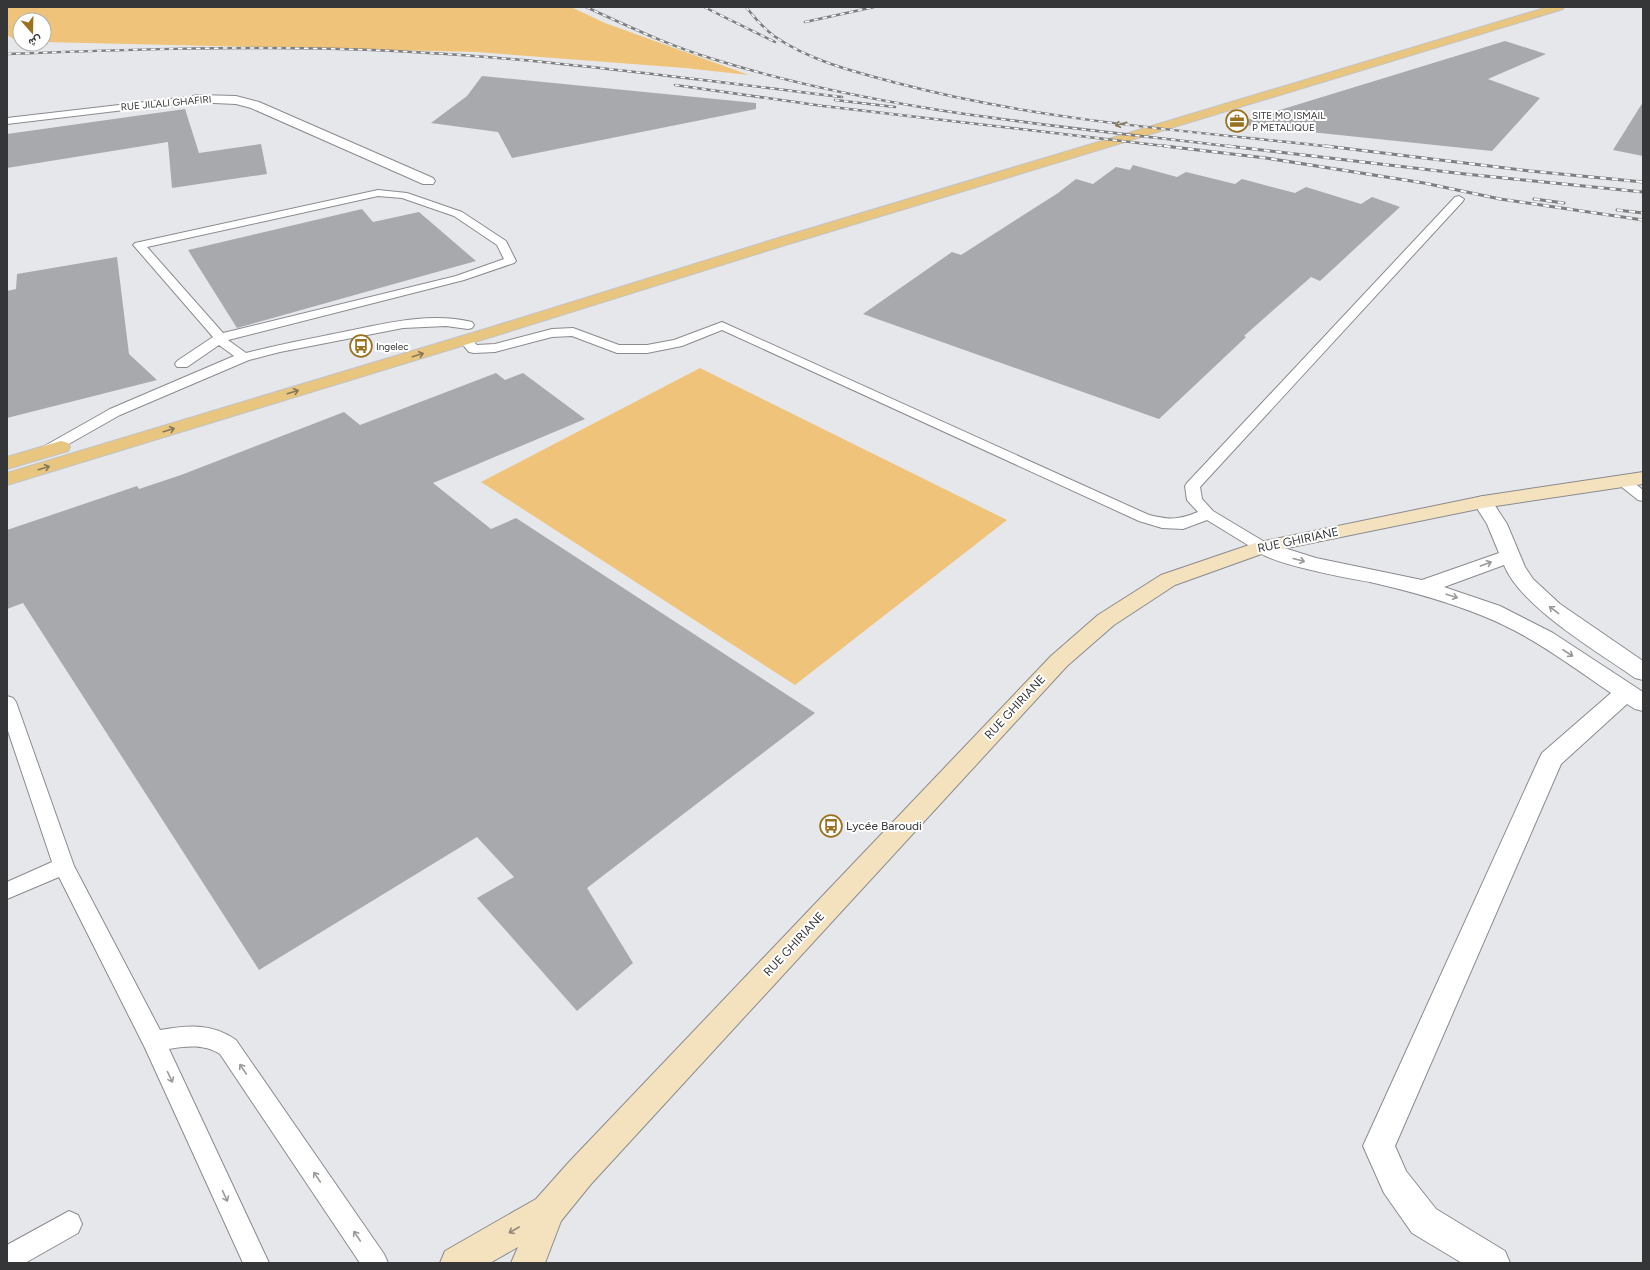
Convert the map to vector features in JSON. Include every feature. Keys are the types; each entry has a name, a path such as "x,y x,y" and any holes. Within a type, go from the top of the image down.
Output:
{"main road":[{"path":"1227,93 1521,7"},
{"path":"7,479 465,340 784,240 1559,7"},
{"path":"325,368 935,181"},
{"path":"7,463 106,433"}],"street":[{"name":"RUE JILALI GHAFIRI","path":"197,99 236,100 255,105 428,181"},
{"name":"RUE GHIRIANE","path":"457,1263 548,1211 580,1173 1059,660 1106,620 1168,580 1262,547 1483,502 1643,478"},
{"path":"1483,502 1497,524 1515,568 1526,584 1538,597 1638,689"},
{"path":"1262,547 1314,564 1422,587 1492,610 1638,689"},
{"path":"1422,587 1510,556"},
{"path":"1494,1263 1424,1221 1395,1182 1379,1146 1551,759 1638,689"},
{"name":"RUE GHIRIANE","path":"528,1263 548,1211"}],"lane":[{"name":"RUE JILALI GHAFIRI","path":"7,121 197,99"},
{"path":"182,364 220,338 460,278 510,260 502,243 458,214 403,195 378,193 139,245 220,338 227,346 244,357"},
{"path":"1262,547 1208,514 1195,500 1192,486 1459,199"},
{"path":"46,451 115,412 244,357 280,348 403,324 446,322 468,325"},
{"path":"465,340 474,350 496,348 552,333 573,332 618,349 647,349 677,343 722,326 1144,518 1162,523 1183,524 1208,514"},
{"path":"1623,481 1643,497"},
{"path":"7,702 64,866 154,1042 256,1263"},
{"path":"8,886 64,866"},
{"path":"154,1042 194,1035 209,1036 220,1040 228,1047 375,1263"},
{"path":"7,1259 69,1224"}],"shaded area":[{"path":"7,7 571,7 605,23 749,75 685,68 477,52 52,42 52,12 12,12 12,38 7,35"},
{"path":"700,368 1007,520 795,685 481,482"}],"building":[{"path":"1505,41 1546,54 1488,79 1540,98 1492,151 1234,124"},
{"path":"482,76 756,103 756,109 512,158 498,132 431,123 467,96"},
{"path":"1643,102 1643,156 1613,150"},
{"path":"185,109 199,153 261,144 267,174 172,188 168,142 7,168 7,134"},
{"path":"1133,165 1177,177 1186,172 1235,184 1242,179 1295,193 1306,187 1361,204 1372,197 1400,207 1320,281 1311,277 1244,336 1246,337 1159,419 863,314 952,252 961,255 1058,193 1076,179 1093,184 1116,167 1130,170"},
{"path":"362,209 373,222 419,212 476,261 237,328 188,250"},
{"path":"117,257 129,354 157,380 7,418 7,291 16,289 17,274"},
{"path":"496,373 505,380 523,373 585,419 433,483 491,529 516,518 815,713 587,888 633,963 577,1011 477,898 514,877 477,837 259,970 23,603 7,609 7,530 137,486 139,489 181,475 344,412 360,425"}],"railway":[{"path":"586,7 649,35 697,54 777,77 841,92 907,105 972,115 1236,147"},
{"path":"704,7 775,42"},
{"path":"746,7 762,26 774,36 788,45 818,59 865,75 951,96 1060,116 1170,130 1334,147"},
{"path":"805,22 874,7"},
{"path":"7,54 215,48 298,48 402,51 465,55 591,67 842,97"},
{"path":"675,85 823,106 1173,147"},
{"path":"835,100 895,107"},
{"path":"1164,146 1266,158 1424,183 1500,199 1643,220"},
{"path":"1228,146 1465,174 1643,192"},
{"path":"1326,146 1530,171 1643,182"},
{"path":"1534,199 1564,203"},
{"path":"1617,210 1643,213"}],"place":[{"name":"SITE MO ISMAIL P METALIQUE","path":"1237,121"},
{"name":"Ingelec","path":"361,346"},
{"name":"Lycée Baroudi","path":"831,826"}]}
